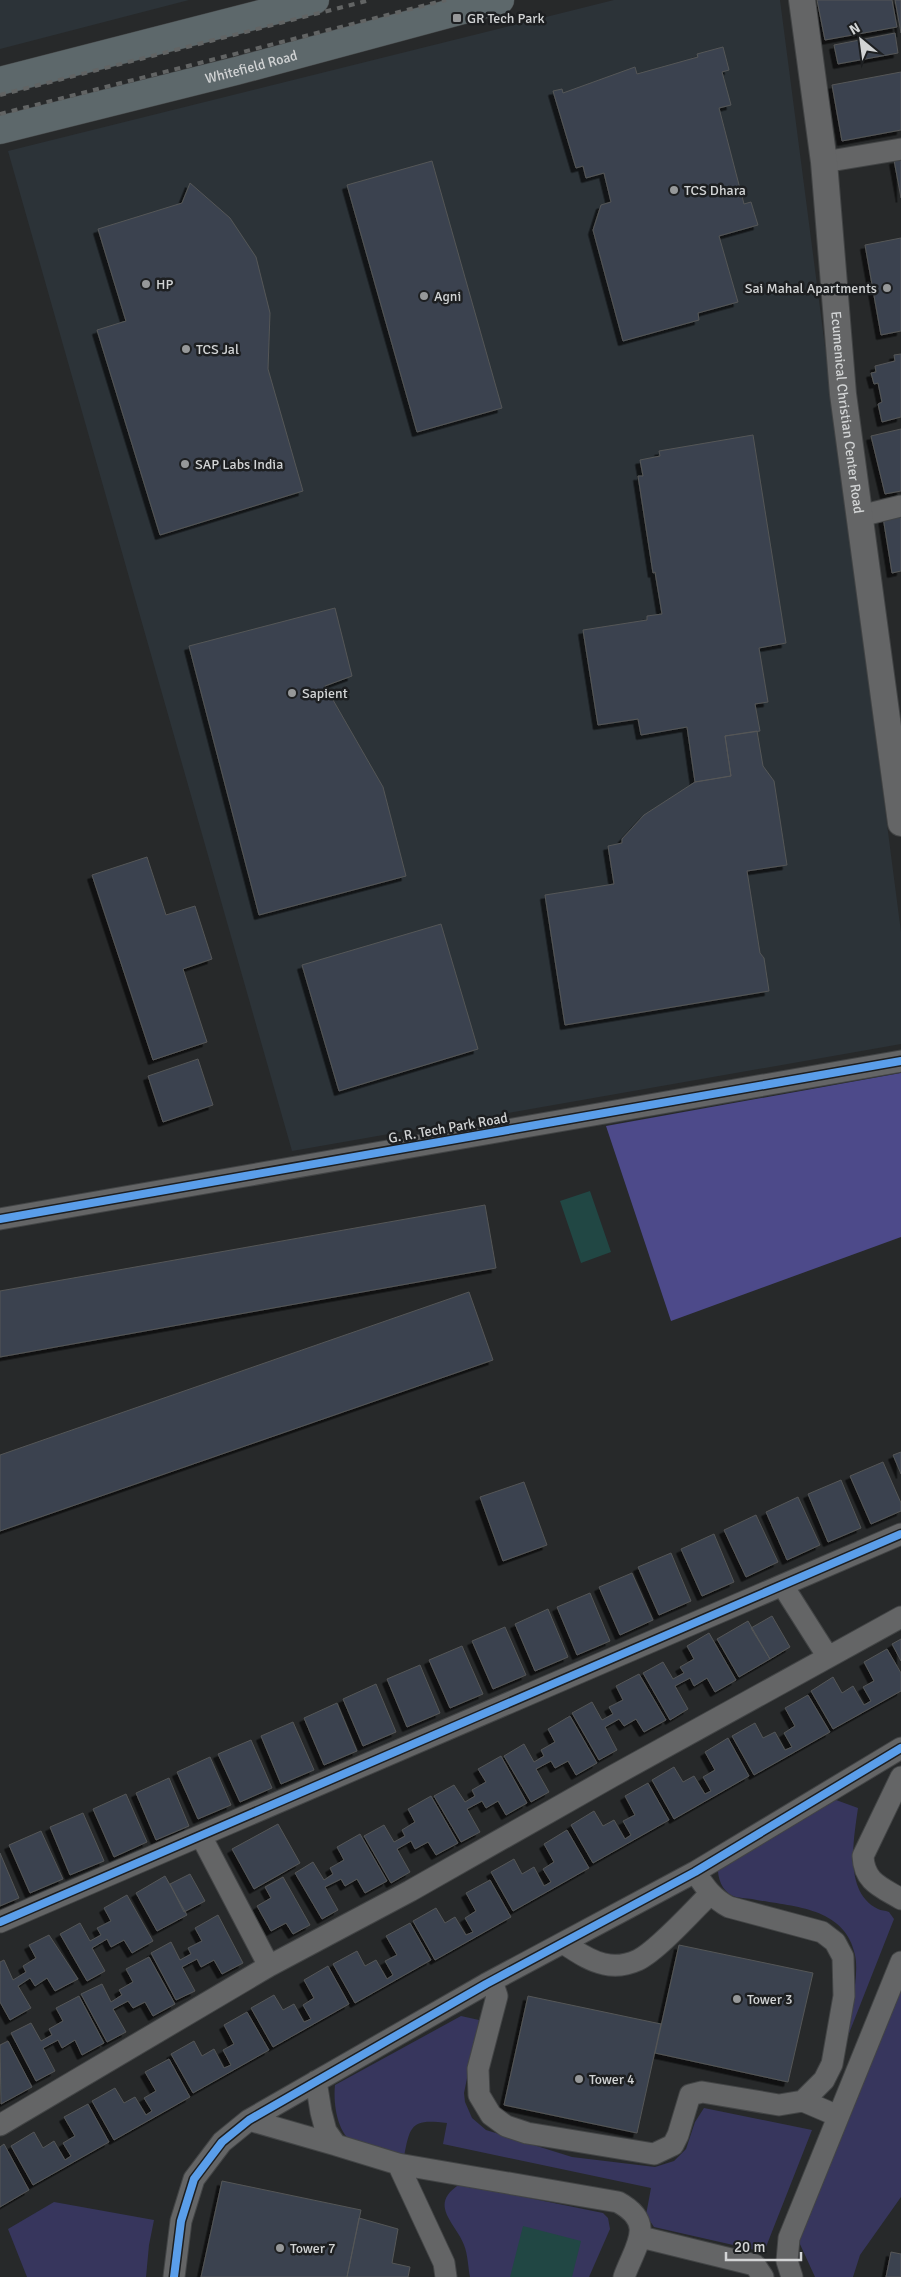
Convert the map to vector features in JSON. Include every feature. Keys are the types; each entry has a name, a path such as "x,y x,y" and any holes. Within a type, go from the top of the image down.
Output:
{"main road":[{"path":"0,81 315,0"},
{"name":"Whitefield Road","path":"0,130 236,71 500,0"}],"street":[{"name":"Ecumenical Christian Center Road","path":"802,0 824,162 843,394 901,823"},
{"path":"824,162 901,149"},
{"path":"860,516 901,506"},
{"name":"G. R. Tech Park Road","path":"0,1219 901,1062"},
{"path":"0,1922 901,1534"},
{"path":"783,1586 828,1657"},
{"path":"0,2125 269,1966 410,1891 610,1777 901,1617"},
{"path":"174,2277 181,2221 194,2179 222,2142 249,2120 492,1981 695,1872 901,1748"},
{"path":"901,1777 863,1856 868,1876 879,1886 901,1899"},
{"path":"202,1836 269,1966"},
{"path":"695,1872 710,1894 729,1907 822,1932 835,1942 842,1957 844,1996 832,2064 824,2080 803,2101"},
{"path":"562,1943 605,1965 622,1966 640,1960 710,1894"},
{"path":"792,2277 786,2249 789,2238 901,1962"},
{"path":"492,1981 497,1996 478,2069 480,2095 490,2115 506,2126 527,2133 654,2154 673,2145 678,2135 690,2095 702,2092 779,2105 803,2101 838,2116"},
{"path":"316,2081 326,2131 336,2145"},
{"path":"249,2120 398,2164 618,2202 632,2209 638,2219 641,2237 624,2277"},
{"path":"398,2164 444,2263 446,2277"},
{"path":"641,2237 755,2265 763,2277"}],"shaded area":[{"path":"0,0 189,0 0,49"},
{"path":"614,0 780,0 901,932 901,1044 292,1151 8,151"},
{"path":"901,1073 901,1237 671,1321 606,1126"},
{"path":"836,1800 858,1808 853,1863 855,1877 860,1890 867,1901 879,1910 889,1912 894,1919 844,2046 856,1975 855,1955 849,1939 840,1927 828,1918 814,1912 799,1907 733,1896 722,1886 718,1868 718,1863"},
{"path":"901,1985 901,2197 860,2255 853,2277 815,2277 799,2242"},
{"path":"461,2016 479,2020 464,2093 465,2102 472,2118 486,2130 572,2157 655,2167 674,2161 686,2149 695,2122 704,2108 812,2130 764,2252 654,2227 646,2215 651,2188 443,2144 447,2123 427,2122 415,2126 408,2137 404,2157 364,2148 352,2142 346,2136 338,2120 335,2085"},
{"path":"460,2184 603,2213 608,2218 610,2229 589,2277 470,2277 464,2245 445,2207 446,2199 450,2192"},
{"path":"54,2202 154,2220 146,2277 27,2277 8,2229"}],"water":[{"path":"590,1191 611,1252 581,1263 560,1201"},
{"path":"523,2226 581,2241 572,2277 510,2277"}],"building":[{"path":"817,0 892,0 897,27 825,40"},
{"path":"895,0 901,0 901,33"},
{"path":"895,33 898,53 838,64 834,45"},
{"name":"TCS Dhara","path":"723,47 729,70 722,72 731,105 719,108 744,204 751,202 758,225 719,236 738,302 698,313 699,320 623,341 593,230 601,205 611,202 604,173 586,178 583,166 576,168 553,91 562,89 563,93 635,67 637,74 698,57 697,54"},
{"path":"901,72 901,130 842,141 832,85"},
{"path":"901,159 901,198 894,160"},
{"name":"Agni","path":"432,161 502,408 417,432 347,185"},
{"name":"TCS Jal","path":"190,183 230,218 256,257 270,313 268,369 303,491 160,535 97,330 126,321 98,229 182,203"},
{"name":"Sai Mahal Apartments","path":"901,238 901,331 881,335 865,245"},
{"path":"901,354 901,417 882,422 878,404 882,402 878,383 874,384 871,373 876,372 875,366 895,361 894,355"},
{"path":"901,429 901,491 885,494 871,436"},
{"path":"753,435 786,643 759,648 768,702 755,704 760,731 725,736 731,776 695,782 687,727 641,735 638,719 598,725 583,630 647,620 647,616 662,614 655,572 653,573 638,476 643,476 640,460 660,456 659,451"},
{"path":"901,513 901,571 892,573 883,517"},
{"path":"335,608 352,676 325,686 383,787 406,876 259,915 189,646"},
{"path":"757,731 763,766 774,781 787,865 747,871 760,953 764,958 769,991 565,1025 545,895 614,884 608,846 622,843 622,839 644,815 695,782 731,776 725,736"},
{"path":"147,857 166,915 195,906 212,959 183,969 207,1042 153,1060 92,875"},
{"path":"441,924 478,1049 339,1091 302,965"},
{"path":"198,1059 213,1105 163,1122 148,1076"},
{"path":"485,1205 496,1268 0,1357 0,1291"},
{"path":"469,1292 493,1360 0,1531 0,1455"},
{"path":"901,1452 901,1474 893,1455"},
{"path":"883,1462 901,1503 901,1511 871,1524 850,1476"},
{"path":"841,1480 861,1528 828,1542 808,1494"},
{"path":"524,1482 547,1545 503,1561 480,1497"},
{"path":"798,1497 820,1545 787,1560 766,1512"},
{"path":"756,1515 778,1562 746,1577 724,1530"},
{"path":"714,1534 734,1582 702,1596 681,1549"},
{"path":"671,1553 691,1601 659,1615 638,1567"},
{"path":"632,1573 653,1620 620,1635 599,1587"},
{"path":"590,1593 610,1641 577,1655 557,1607"},
{"path":"548,1609 568,1657 535,1671 515,1624"},
{"path":"772,1616 790,1647 770,1659 751,1628"},
{"path":"748,1621 770,1659 739,1677 717,1639"},
{"path":"505,1627 526,1675 493,1689 472,1641"},
{"path":"709,1633 736,1680 715,1692 707,1678 694,1686 690,1678 675,1686 688,1709 670,1720 643,1673 663,1662 673,1679 684,1673 680,1667 694,1659 687,1646"},
{"path":"901,1639 901,1661 892,1644"},
{"path":"462,1646 483,1694 450,1708 429,1660"},
{"path":"887,1649 901,1673 901,1691 833,1729 811,1691 833,1677 842,1693 853,1686 864,1705 871,1701 863,1687 874,1681 864,1662"},
{"path":"420,1665 440,1713 407,1727 387,1679"},
{"path":"639,1674 666,1720 644,1732 636,1719 624,1726 619,1719 605,1727 617,1750 599,1760 572,1713 592,1702 602,1720 613,1714 609,1707 623,1700 616,1686"},
{"path":"376,1684 396,1732 363,1746 343,1699"},
{"path":"808,1695 830,1732 754,1775 732,1736 755,1723 763,1738 775,1732 785,1750 792,1747 784,1733 795,1726 785,1708"},
{"path":"337,1703 357,1751 324,1765 304,1718"},
{"path":"570,1716 597,1763 576,1775 568,1761 555,1768 551,1761 536,1769 549,1792 531,1802 504,1756 524,1744 534,1762 544,1756 541,1750 555,1742 548,1729"},
{"path":"293,1722 314,1770 281,1784 261,1736"},
{"path":"728,1738 749,1776 674,1819 652,1780 674,1767 683,1782 694,1776 705,1794 711,1791 703,1777 715,1770 705,1752"},
{"path":"251,1740 272,1788 240,1802 218,1754"},
{"path":"501,1756 527,1803 506,1815 498,1801 486,1808 482,1801 467,1809 480,1832 461,1842 434,1796 454,1785 465,1802 475,1796 472,1790 486,1782 478,1769"},
{"path":"210,1757 231,1805 198,1819 177,1772"},
{"path":"169,1778 189,1826 156,1840 136,1793"},
{"path":"648,1783 669,1820 593,1863 571,1825 594,1811 603,1826 614,1820 625,1839 631,1835 623,1821 635,1815 625,1796"},
{"path":"126,1794 147,1842 114,1857 93,1809"},
{"path":"431,1796 458,1843 436,1855 428,1842 415,1849 411,1841 397,1849 410,1872 391,1883 364,1836 384,1825 394,1842 405,1836 402,1830 415,1822 408,1809"},
{"path":"83,1813 104,1861 70,1875 50,1827"},
{"path":"278,1824 300,1863 254,1889 232,1849"},
{"path":"567,1830 589,1868 513,1911 491,1872 514,1859 522,1874 534,1867 544,1886 551,1882 543,1869 554,1862 544,1844"},
{"path":"41,1831 63,1879 30,1893 9,1845"},
{"path":"360,1834 387,1881 365,1893 357,1879 345,1886 341,1879 325,1887 338,1910 322,1919 295,1873 313,1862 324,1880 333,1874 330,1868 344,1860 337,1847"},
{"path":"0,1853 19,1898 0,1906"},
{"path":"190,1874 205,1901 184,1912 170,1884"},
{"path":"165,1876 187,1915 157,1931 136,1893"},
{"path":"283,1877 310,1925 293,1934 286,1923 271,1931 257,1906 271,1898 265,1887"},
{"path":"490,1880 511,1917 435,1960 413,1921 436,1908 445,1923 455,1917 466,1935 473,1932 465,1918 476,1911 466,1893"},
{"path":"127,1895 153,1941 132,1953 124,1940 111,1947 107,1939 92,1948 105,1971 87,1981 60,1934 80,1923 90,1941 101,1935 97,1928 111,1921 104,1908"},
{"path":"218,1915 243,1963 222,1974 214,1960 201,1967 197,1959 182,1967 195,1991 176,2000 151,1953 171,1942 180,1960 191,1954 188,1948 202,1941 195,1928"},
{"path":"410,1923 431,1960 355,2003 333,1964 357,1951 365,1966 376,1960 387,1979 393,1975 385,1961 397,1955 386,1936"},
{"path":"49,1935 78,1979 55,1991 47,1978 35,1986 30,1978 18,1986 31,2008 10,2020 0,2002 0,1962 4,1960 13,1980 26,1972 23,1966 36,1958 29,1945"},
{"name":"Tower 3","path":"679,1945 813,1973 788,2082 655,2053"},
{"path":"149,1957 175,2004 153,2016 145,2002 133,2008 128,2001 113,2009 126,2032 107,2042 81,1994 102,1984 111,2002 122,1995 119,1990 133,1982 126,1969"},
{"path":"328,1966 349,2004 273,2047 251,2008 274,1995 283,2010 294,2004 304,2022 311,2019 303,2005 314,1998 304,1980"},
{"path":"79,1996 104,2043 82,2055 75,2040 62,2048 58,2040 43,2048 55,2071 36,2081 11,2033 31,2023 41,2041 52,2035 49,2029 63,2021 56,2008"},
{"name":"Tower 4","path":"528,1996 661,2024 637,2133 504,2105"},
{"path":"247,2012 269,2050 193,2093 171,2054 194,2041 202,2056 214,2049 224,2068 231,2065 223,2050 234,2044 224,2025"},
{"path":"8,2041 32,2087 1,2104 0,2045"},
{"path":"169,2059 190,2097 114,2140 92,2101 115,2088 124,2103 135,2097 146,2115 152,2111 144,2098 156,2091 145,2072"},
{"path":"88,2104 109,2142 33,2185 11,2146 34,2132 43,2148 54,2141 65,2160 71,2156 63,2143 75,2136 64,2117"},
{"path":"4,2144 29,2190 0,2207 0,2147"},
{"name":"Tower 7","path":"222,2181 361,2210 347,2277 201,2277"},
{"path":"359,2218 398,2229 392,2263 410,2267 408,2277 347,2277"},
{"path":"891,2252 901,2254 901,2277 886,2277"}],"railway":[{"path":"0,95 370,0"},
{"path":"0,114 446,0"}],"cycle path":[{"path":"0,1219 901,1061"},
{"path":"0,1922 901,1534"},
{"path":"174,2277 181,2221 194,2179 222,2142 249,2120 486,1984 695,1872 901,1748"}],"place":[{"name":"GR Tech Park","path":"457,18"},
{"name":"TCS Dhara","path":"674,190"},
{"name":"HP","path":"146,284"},
{"name":"Sai Mahal Apartments","path":"887,288"},
{"name":"Agni","path":"424,296"},
{"name":"TCS Jal","path":"186,349"},
{"name":"SAP Labs India","path":"185,464"},
{"name":"Sapient","path":"292,693"},
{"name":"Tower 3","path":"737,1999"},
{"name":"Tower 4","path":"579,2079"},
{"name":"Tower 7","path":"280,2248"}]}
